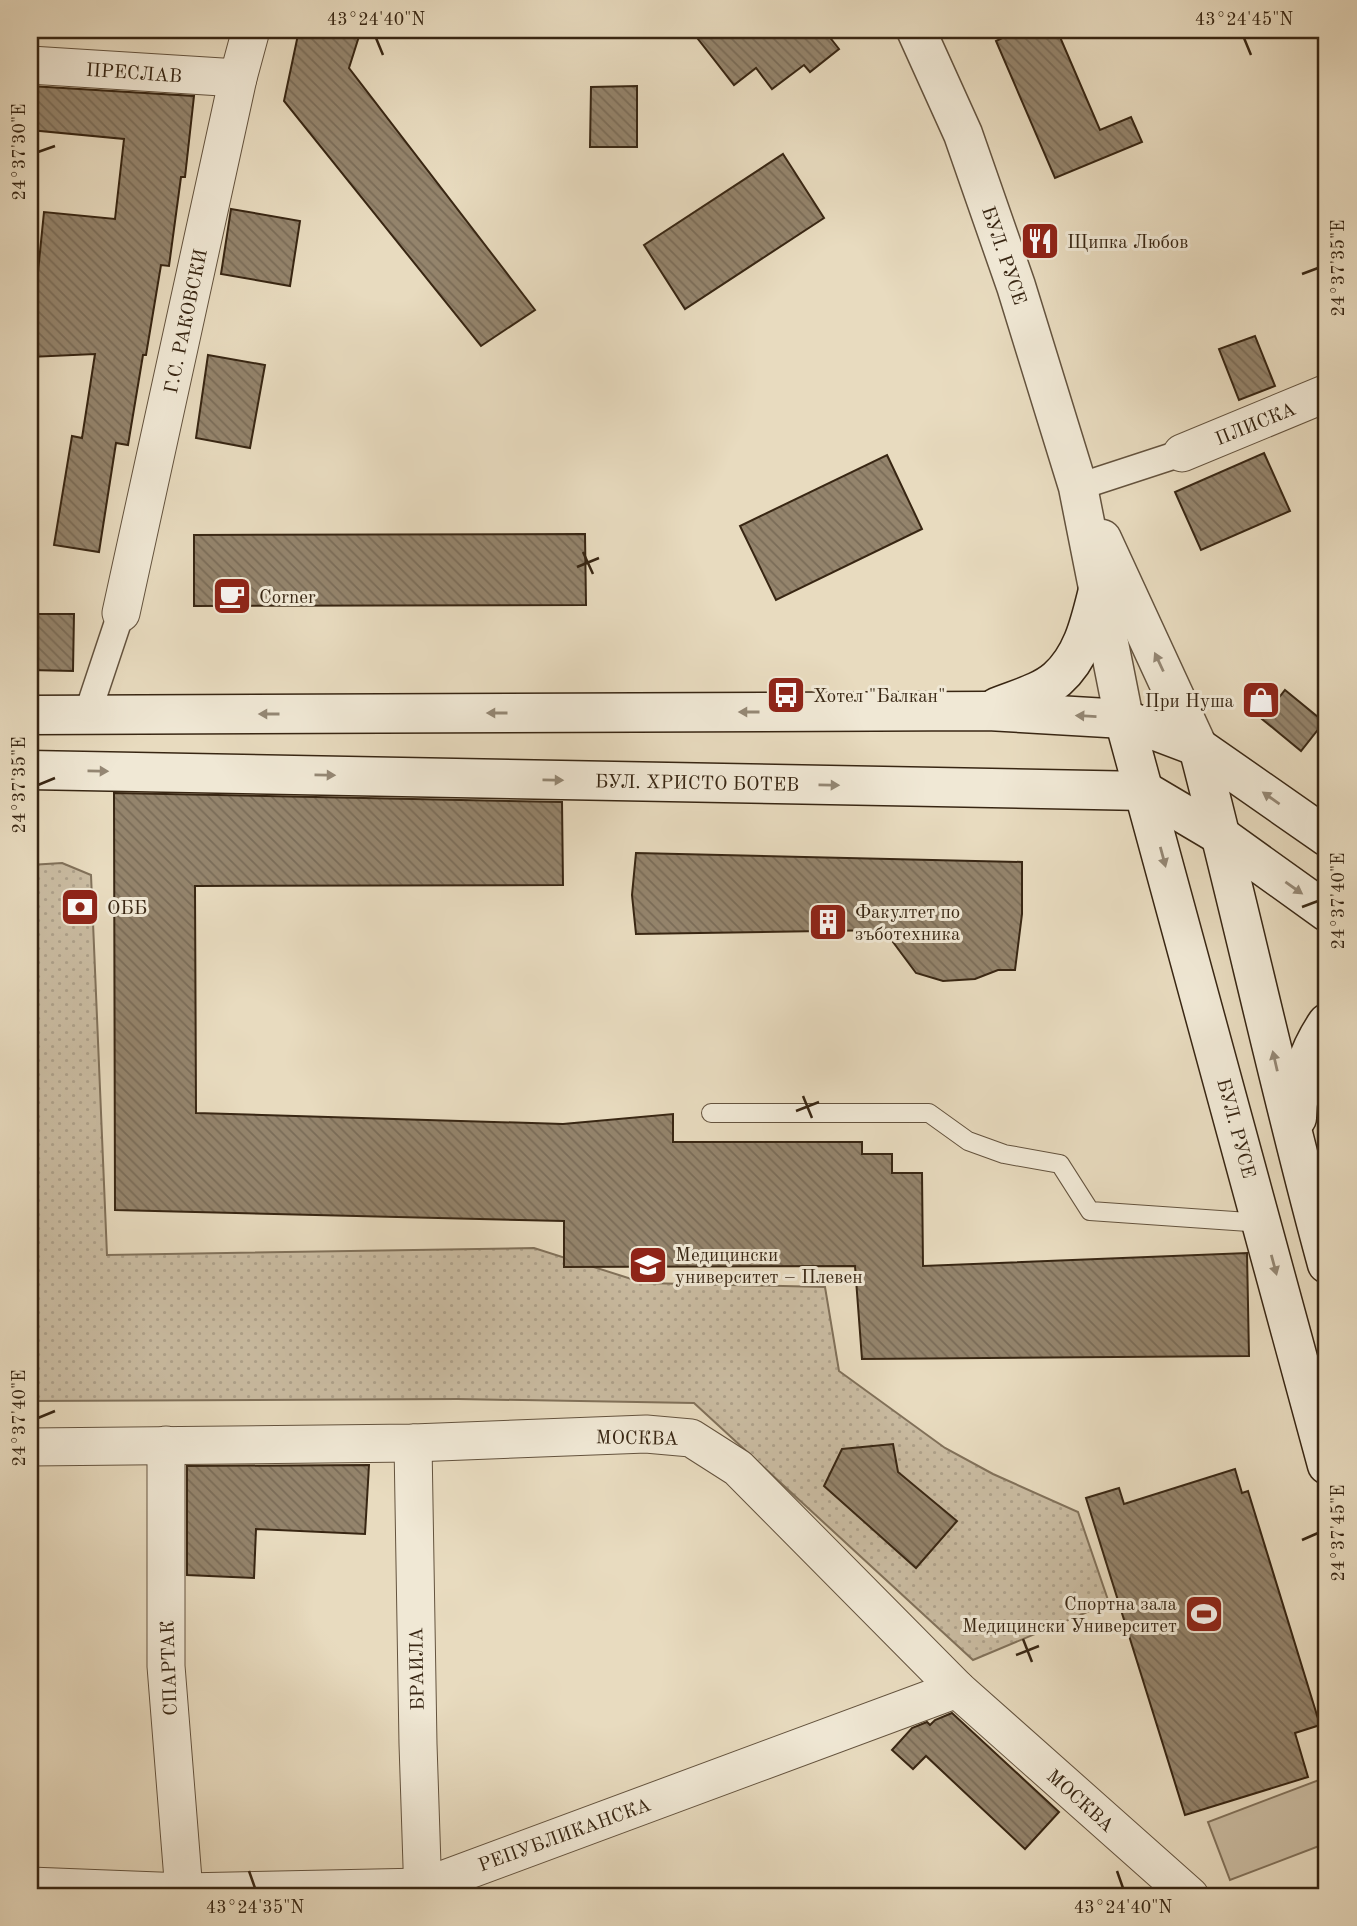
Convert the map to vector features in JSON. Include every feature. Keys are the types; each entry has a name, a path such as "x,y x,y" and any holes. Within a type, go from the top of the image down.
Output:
{"main road":[{"name":"БУЛ. РУСЕ","path":"916,30 967,147 1016,286 1078,486 1124,719 1327,1465"},
{"name":"БУЛ. РУСЕ","path":"1078,486 1198,747 1222,836"},
{"path":"988,711 1057,679 1071,662 1086,636 1098,590"},
{"path":"30,715 988,711 1124,719 1198,747 1327,836"},
{"name":"БУЛ. ХРИСТО БОТЕВ","path":"30,770 1145,791 1222,836 1327,912"},
{"path":"1222,836 1296,1152 1327,1264"},
{"path":"1296,1152 1298,1099 1305,1064 1317,1037 1327,1023"}],"street":[{"name":"Г.С. РАКОВСКИ","path":"121,613 238,78 251,30"},
{"name":"ПРЕСЛАВ","path":"30,65 238,78"},
{"name":"ПЛИСКА","path":"1182,453 1327,393"},
{"path":"1078,486 1182,453"},
{"path":"87,715 121,613"},
{"name":"МОСКВА","path":"30,1447 413,1443 646,1434 691,1438 738,1468 957,1689 1190,1896"},
{"name":"БРАИЛА","path":"413,1443 423,1892"},
{"name":"СПАРТАК","path":"166,1445 166,1666 184,1892"},
{"name":"РЕПУБЛИКАНСКА","path":"30,1886 184,1892 423,1892 957,1689"}],"lane":[{"path":"711,1113 929,1112 968,1141 1004,1154 1060,1164 1090,1211 1263,1223"}],"shaded area":[{"path":"62,863 91,875 107,1255 534,1248 644,1283 825,1287 839,1371 945,1448 993,1474 1078,1512 1109,1603 973,1660 694,1403 458,1399 30,1401 30,865"},
{"path":"1327,1777 1327,1843 1230,1880 1208,1822"}],"building":[{"path":"299,30 361,30 349,68 535,310 481,346 284,101"},
{"path":"691,30 824,30 839,49 810,72 804,65 772,89 756,68 734,85"},
{"path":"1019,30 1057,30 1100,130 1131,117 1142,142 1055,178 996,41"},
{"path":"30,86 194,96 185,177 181,177 169,266 161,265 128,445 116,443 99,552 54,545 72,436 82,438 95,354 30,357 30,301 35,301 44,212 115,219 124,139 30,130"},
{"path":"637,86 637,147 590,147 591,87"},
{"path":"783,154 824,218 685,309 644,245"},
{"path":"231,209 300,221 290,286 221,274"},
{"path":"1255,336 1275,386 1239,400 1219,349"},
{"path":"208,355 265,365 250,448 196,438"},
{"path":"1264,453 1290,511 1201,550 1175,492"},
{"path":"887,455 922,529 776,600 740,526"},
{"path":"585,534 586,605 194,606 194,535"},
{"path":"30,614 74,614 73,671 30,670"},
{"path":"1285,690 1324,722 1301,751 1262,719"},
{"path":"114,793 562,802 563,885 195,886 196,1113 563,1124 673,1114 673,1142 862,1142 862,1154 892,1154 892,1173 922,1173 923,1266 1247,1253 1249,1356 862,1359 855,1266 564,1267 564,1221 115,1210"},
{"name":"Факултет по зъботехника","path":"636,853 1022,862 1022,914 1015,970 998,970 975,979 943,981 916,973 884,930 636,934 632,895"},
{"path":"893,1444 898,1472 957,1521 916,1568 824,1486 842,1449"},
{"path":"369,1465 365,1534 256,1529 254,1578 187,1575 187,1466"},
{"name":"Спортна зала Медицински Университет","path":"1235,1469 1242,1493 1248,1491 1320,1725 1295,1733 1308,1777 1185,1815 1086,1498 1119,1488 1124,1504"},
{"path":"952,1713 1059,1812 1025,1849 926,1756 913,1769 892,1750 912,1728 927,1722 930,1725"}],"place":[{"name":"Щипка Любов","path":"1040,241"},
{"name":"Corner","path":"232,596"},
{"name":"Хотел \"Балкан\"","path":"786,695"},
{"name":"При Нуша","path":"1261,700"},
{"name":"ОББ","path":"80,907"},
{"name":"Факултет по зъботехника","path":"828,922"},
{"name":"Медицински университет – Плевен","path":"648,1265"},
{"name":"Спортна зала Медицински Университет","path":"1204,1614"}]}
